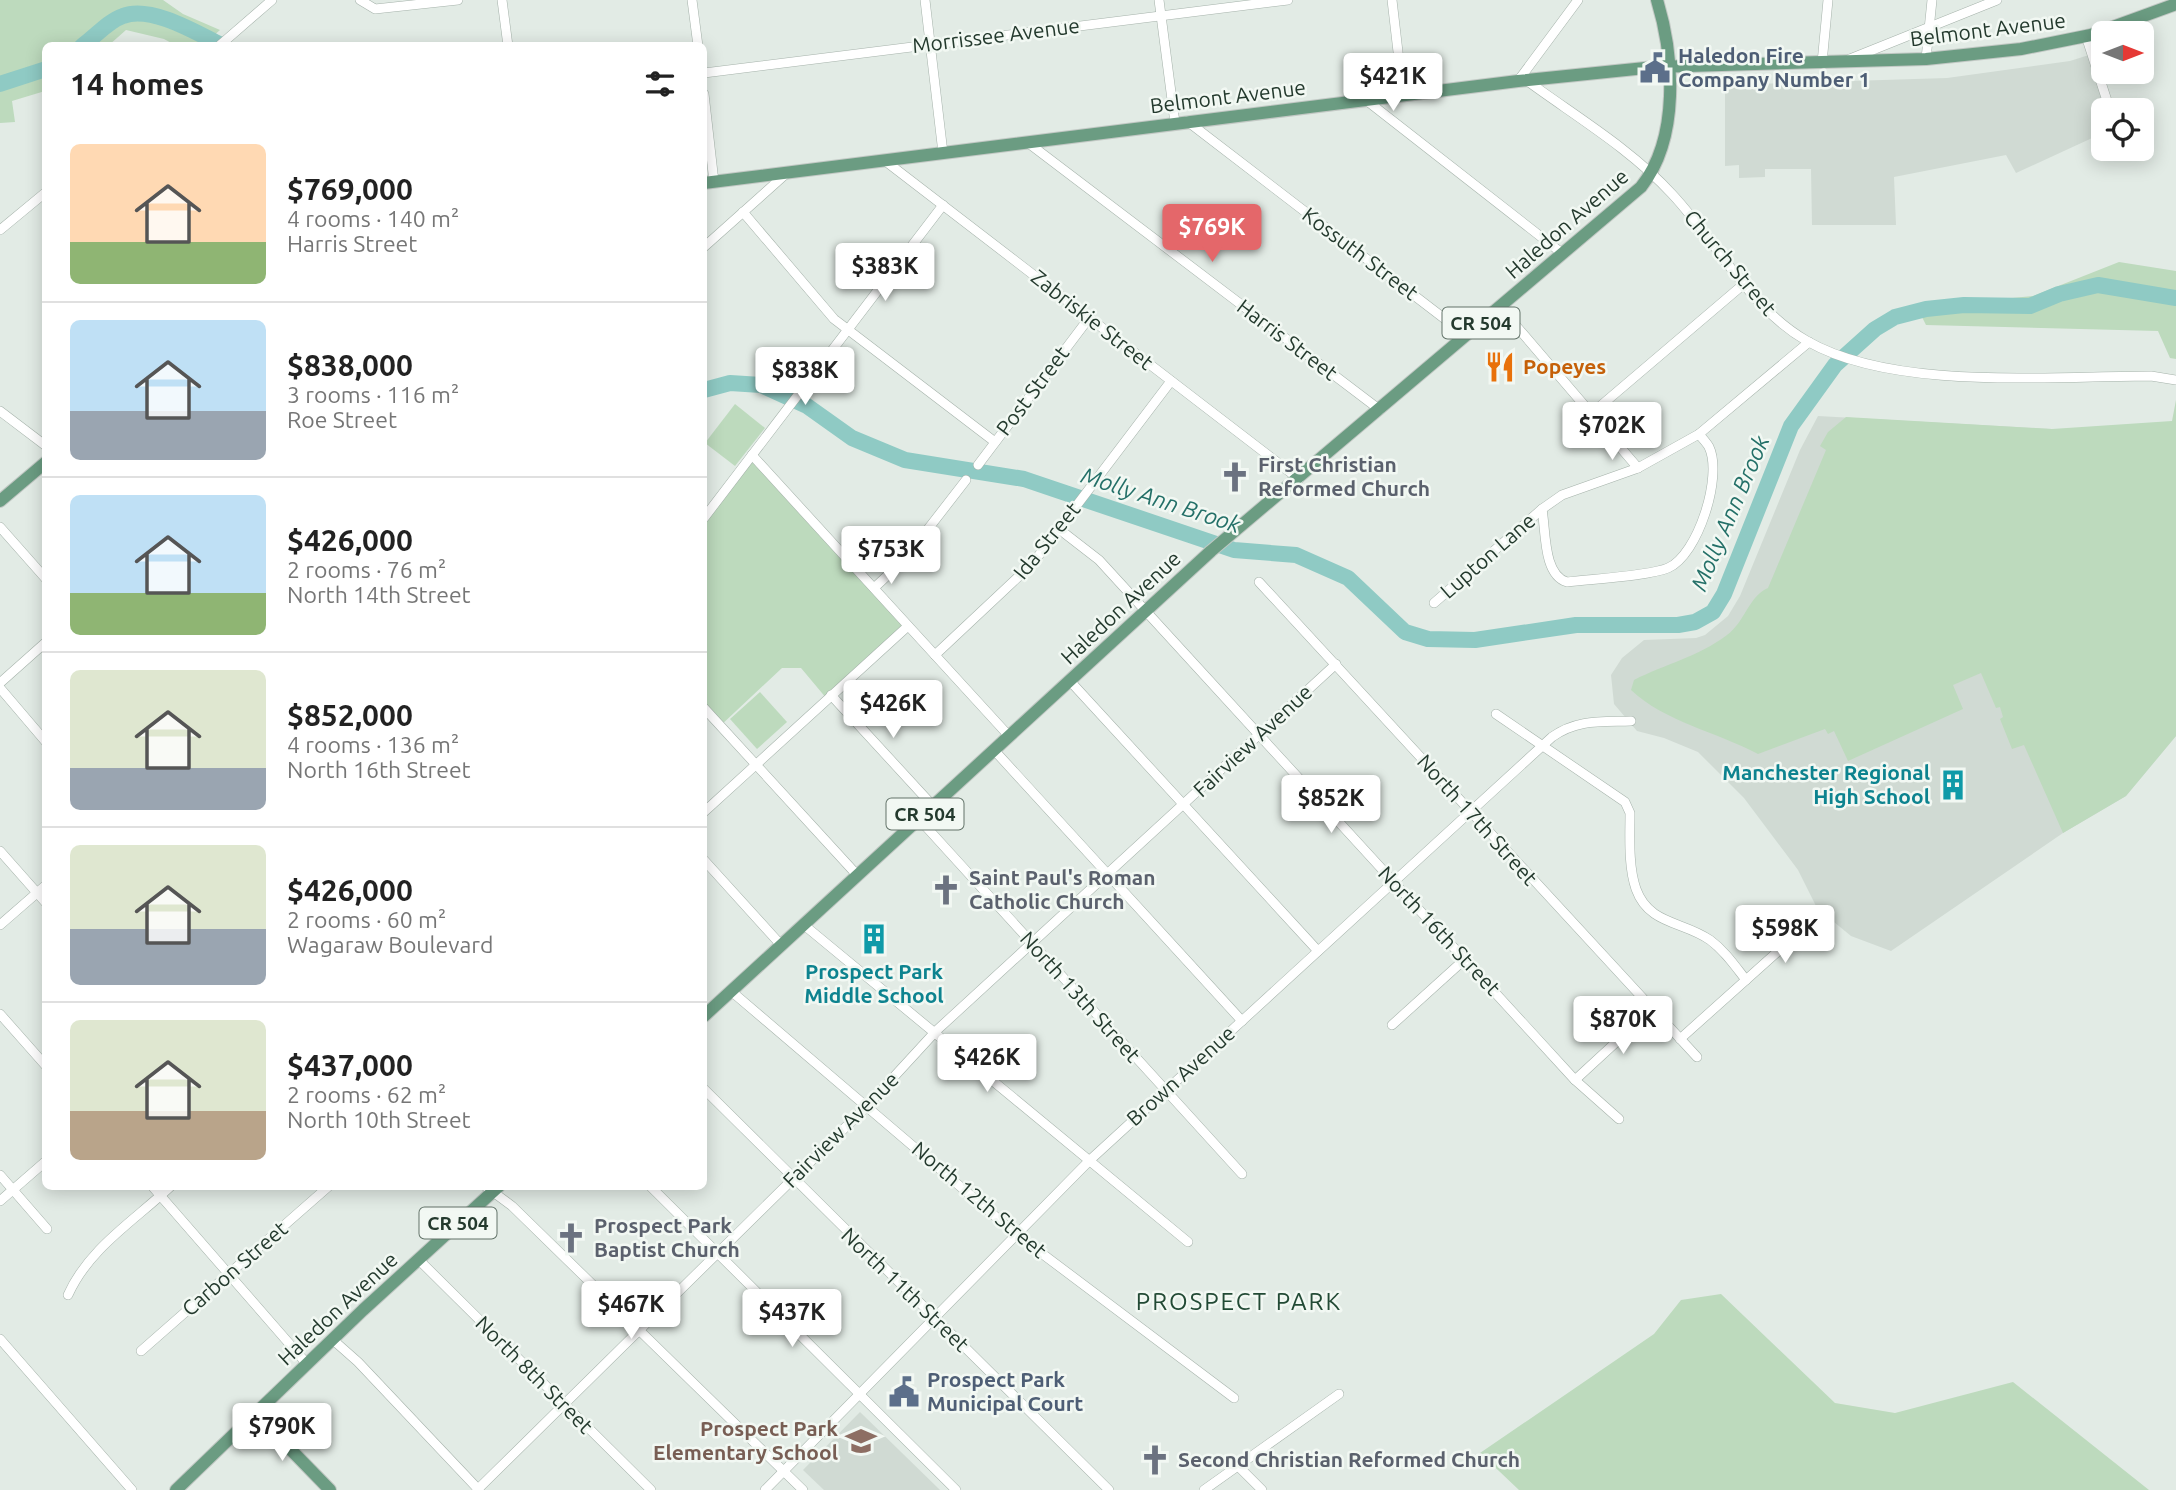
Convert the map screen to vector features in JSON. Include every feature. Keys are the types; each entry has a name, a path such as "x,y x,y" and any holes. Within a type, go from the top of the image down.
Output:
{"main road":[{"name":"CR 504","path":"1657,0 1668,67"},
{"name":"Belmont Avenue","path":"709,182 1522,81 1668,67 1926,59 2021,49 2086,36 2176,4"},
{"name":"Haledon Avenue","path":"707,1013 1211,551 1300,479 1641,187 1651,173 1668,119 1668,67"},
{"path":"0,501 42,465"},
{"name":"Haledon Avenue","path":"176,1490 491,1190"},
{"path":"256,1414 330,1490"}],"street":[{"path":"224,42 272,0"},
{"path":"360,0 375,9 458,0"},
{"path":"502,0 507,42"},
{"path":"692,0 697,42"},
{"path":"925,0 943,153"},
{"path":"1159,0 1181,122"},
{"name":"Morrissee Avenue","path":"707,73 1288,0"},
{"path":"1392,0 1403,95"},
{"path":"1522,81 1578,0"},
{"path":"1822,63 1828,0"},
{"path":"1926,59 1932,0"},
{"name":"Belmont Avenue","path":"1842,62 1997,0"},
{"path":"2086,36 2106,98"},
{"name":"Church Street","path":"1522,81 1651,173 1675,196 1766,310 1809,342 1862,363 1921,374 2151,376 2176,380"},
{"path":"1365,100 1563,254"},
{"name":"Kossuth Street","path":"1181,122 1467,336"},
{"name":"Harris Street","path":"1027,142 1380,410"},
{"path":"707,147 709,182"},
{"name":"Zabriskie Street","path":"884,160 1300,479"},
{"path":"707,244 788,172"},
{"path":"0,230 42,195"},
{"path":"707,514 943,205"},
{"path":"743,212 834,319 995,442"},
{"path":"1591,414 1745,283"},
{"path":"1500,307 1638,468"},
{"name":"Post Street","path":"978,464 1089,317"},
{"name":"Lupton Lane","path":"1434,603 1542,509 1562,495 1638,468 1699,435 1809,342"},
{"name":"Ida Street","path":"935,655 1023,575 1171,381"},
{"path":"0,411 42,443"},
{"name":"Lupton Lane","path":"1542,509 1551,570 1560,580 1567,582 1667,568 1695,542 1706,509 1712,483 1712,457 1710,448 1699,435"},
{"path":"752,455 1009,736"},
{"path":"873,588 904,560 966,480"},
{"path":"0,527 42,574"},
{"name":"North 16th Street","path":"1059,529 1099,560 1575,1080 1619,1119"},
{"name":"North 17th Street","path":"1259,582 1697,1057"},
{"path":"707,809 908,626"},
{"path":"0,683 42,646"},
{"name":"Fairview Avenue","path":"478,1490 868,1105 936,1031 1336,664"},
{"path":"1070,681 1318,951"},
{"path":"0,688 42,737"},
{"path":"831,695 933,806"},
{"path":"707,711 858,876"},
{"path":"1496,714 1628,807 1636,888 1650,911 1657,917 1708,938 1724,951 1746,980"},
{"name":"Brown Avenue","path":"765,1490 1090,1160 1542,746 1568,725 1587,721 1632,721"},
{"path":"994,750 1242,1021"},
{"name":"North 13th Street","path":"919,819 1242,1174"},
{"path":"0,851 42,898"},
{"path":"707,863 782,945"},
{"path":"0,925 42,888"},
{"path":"804,925 936,1031 1188,1242"},
{"path":"1680,1039 1804,928"},
{"path":"1392,1025 1465,959"},
{"name":"North 12th Street","path":"731,991 868,1105 1016,1234 1234,1398"},
{"path":"1575,1080 1651,1010"},
{"path":"0,1014 42,1061"},
{"name":"North 11th Street","path":"707,1092 1109,1490"},
{"path":"0,1201 42,1165"},
{"path":"0,1175 47,1229"},
{"path":"155,1190 307,1364"},
{"path":"68,1295 80,1271 95,1253 167,1190"},
{"name":"Carbon Street","path":"141,1351 324,1190"},
{"path":"493,1190 642,1331 803,1490"},
{"path":"654,1190 956,1490"},
{"name":"North 8th Street","path":"418,1259 651,1490"},
{"path":"0,1339 132,1490"},
{"path":"332,1339 478,1490"},
{"path":"1204,1490 1339,1394"},
{"path":"1238,1466 1262,1490"}],"shaded area":[{"path":"2091,54 2091,84 2101,84 2105,98 2091,98 2091,139 2016,173 2006,155 1894,177 1896,225 1812,225 1811,169 1765,169 1765,177 1739,178 1739,165 1725,166 1725,85 1947,78 2070,61"},
{"path":"1818,416 2052,429 2176,736 2126,796 2063,833 1891,951 1851,936 1817,908 1798,870 1744,798 1698,752 1664,738 1637,731 1614,704 1611,675 1622,658 1644,640 1696,638 1705,635 1728,616 1740,596 1800,450"},
{"name":"Prospect Park Elementary School","path":"860,1412 940,1490 824,1490 803,1470"}],"green space":[{"path":"0,0 163,0 183,14 220,30 206,42 170,42 126,30 112,42 42,42 42,92 12,101 15,122 0,123"},
{"path":"2119,262 2176,271 2176,359 2170,358 2158,331 1926,325 1917,307 2033,296"},
{"path":"2176,400 2176,736 2126,796 2063,833 2024,745 2012,749 2000,719 2003,717 2000,707 1996,708 1981,673 1953,685 1963,709 1848,761 1834,731 1828,734 1825,729 1758,754 1675,719 1631,690 1634,680 1693,655 1727,635 1756,597 1768,588 1826,450 1820,446 1828,432 1846,417 2052,429 2172,421"},
{"path":"735,404 765,428 735,466 707,445 707,440"},
{"path":"752,455 908,626 827,699 801,668 782,668 719,727 707,713 707,514"},
{"path":"760,692 787,722 757,749 730,719"},
{"path":"1721,1294 1835,1403 1895,1413 2013,1382 2149,1490 1519,1490 1480,1453 1654,1334 1681,1300"}],"waterway":[{"name":"Molly Ann Brook","path":"87,42 112,22 134,14 160,17 215,42"},
{"name":"Molly Ann Brook","path":"0,84 42,70"},
{"name":"Molly Ann Brook","path":"707,389 730,383 761,385 807,406 852,438 905,460 1024,479 1234,550 1296,555 1348,578 1405,632 1428,639 1475,640 1576,625 1678,625 1695,622 1713,612 1724,594 1791,426 1835,365 1875,329 1895,317 1926,309 1964,305 2030,306 2059,294 2098,285 2176,298"}],"place":[{"name":"Haledon Fire Company Number 1","path":"1655,68"},
{"name":"Popeyes","path":"1500,367"},
{"name":"First Christian Reformed Church","path":"1235,477"},
{"name":"Manchester Regional High School","path":"1953,785"},
{"name":"Saint Paul's Roman Catholic Church","path":"946,890"},
{"name":"Prospect Park Middle School","path":"874,939"},
{"name":"Prospect Park Baptist Church","path":"571,1238"},
{"name":"Prospect Park Municipal Court","path":"904,1392"},
{"name":"Prospect Park Elementary School","path":"861,1441"},
{"name":"Second Christian Reformed Church","path":"1155,1460"}],"district":[{"name":"PROSPECT PARK","path":"1239,1302"}]}
